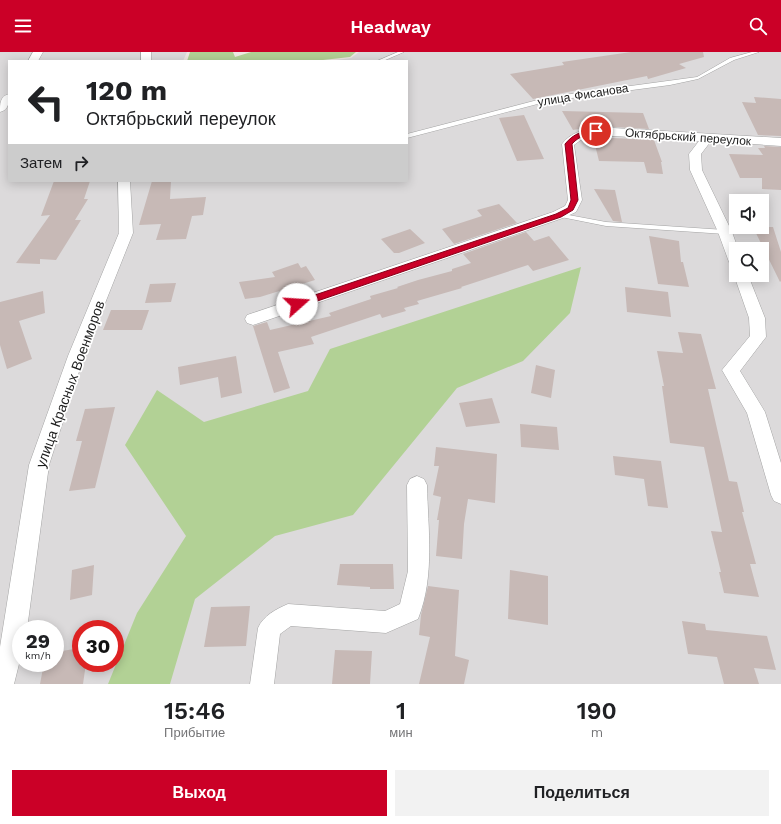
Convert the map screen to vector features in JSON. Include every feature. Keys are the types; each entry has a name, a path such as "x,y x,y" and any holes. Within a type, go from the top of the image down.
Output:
{"street":[{"path":"0,109 8,98"},
{"name":"Октябрьский переулок","path":"253,319 558,216 571,209 575,200 568,144 582,133 596,131 781,142"},
{"path":"708,138 695,154 696,170 729,243"},
{"name":"улица Красных Военморов","path":"2,684 14,638 39,465 76,356 126,233 124,182"},
{"path":"744,282 757,318 758,337 731,370 756,412 781,495"},
{"path":"262,684 269,628 288,616 386,622 410,611 419,571 417,485"}],"lane":[{"path":"382,60 402,52"},
{"name":"улица Фисанова","path":"408,136 549,99 698,78 732,59 757,52"},
{"path":"558,216 606,224 725,232"}],"shaded area":[{"path":"0,52 187,52 183,60 8,60 8,182 408,182 408,60 336,60 351,58 359,52 781,52 781,684 0,684"}],"green space":[{"path":"190,52 233,52 235,57 251,52 356,52 350,57 323,60 187,60"},
{"path":"581,267 570,313 523,361 457,388 353,515 275,536 195,599 170,684 108,684 113,672 124,672 124,645 137,613 186,536 125,445 157,390 204,422 308,391 330,349"}],"building":[{"path":"631,52 703,52 704,57 679,64 686,68 648,79 647,76 533,99 510,74 564,65 562,62"},
{"path":"754,97 781,99 781,136 758,135 742,102 756,103"},
{"path":"562,111 643,113 649,129 596,126 573,130"},
{"path":"524,115 544,159 517,161 499,118"},
{"path":"593,137 654,140 662,162 663,174 647,173 644,162 599,161"},
{"path":"764,146 781,147 781,190 762,189 762,178 740,178 729,154 763,155 758,148 765,148"},
{"path":"54,182 90,182 84,199 88,199 75,220 81,220 56,260 40,259 40,264 16,263 50,215 41,216"},
{"path":"152,182 171,182 170,199 206,197 203,215 192,216 186,239 156,240 161,224 139,225"},
{"path":"594,189 615,190 622,222 613,221"},
{"path":"499,204 517,223 454,244 442,229 482,216 477,210"},
{"path":"769,227 773,227 781,252 780,282 769,260 769,242 760,242 756,234 769,234"},
{"path":"410,229 425,243 399,253 394,253 381,239"},
{"path":"526,232 534,241 549,236 569,260 533,271 528,265 461,287 462,288 417,301 419,304 404,308 406,311 382,318 380,314 311,337 314,344 278,352 290,388 274,393 253,326 267,322 270,330 331,316 329,313 371,299 370,296 398,288 397,287 418,280 452,271 452,269 471,263 463,254"},
{"path":"649,236 679,241 681,262 683,262 689,287 658,284"},
{"path":"298,263 301,268 306,266 315,280 260,297 245,299 239,282 275,277 272,272"},
{"path":"176,283 171,302 145,303 150,284"},
{"path":"625,287 668,292 671,317 627,312"},
{"path":"43,291 45,313 19,321 32,359 7,369 0,345 0,302"},
{"path":"111,310 149,310 142,330 103,330"},
{"path":"678,332 701,334 716,389 708,389 729,481 737,482 744,512 742,512 756,564 750,564 759,597 724,593 719,572 721,572 711,531 722,532 704,447 670,443 662,386 664,386 657,351 683,353"},
{"path":"236,356 242,393 221,398 218,377 180,385 178,367"},
{"path":"536,365 555,370 551,398 531,393"},
{"path":"492,398 500,423 466,427 459,403"},
{"path":"115,407 95,488 69,491 82,441 76,441 85,409"},
{"path":"520,424 557,427 559,450 521,447"},
{"path":"436,447 497,454 495,503 468,499 464,524 462,559 436,556 439,520 437,520 441,497 433,495 439,466 434,466"},
{"path":"613,456 661,461 668,508 648,506 644,479 615,475"},
{"path":"340,564 393,564 394,589 370,589 370,587 337,585"},
{"path":"94,565 92,595 70,600 72,570"},
{"path":"510,570 548,576 548,625 508,619"},
{"path":"428,586 459,590 455,656 469,660 464,684 419,684 430,637 419,635 421,615"},
{"path":"250,606 246,646 204,647 211,607"},
{"path":"682,621 705,624 706,630 767,636 776,670 754,668 759,684 724,684 717,657 688,654"},
{"path":"72,649 72,672 85,672 83,684 40,684 42,672 64,672 64,651"},
{"path":"335,650 372,651 370,684 332,684"}],"route":[{"path":"297,304 558,216 571,209 575,200 568,144 582,133 596,131"}]}
